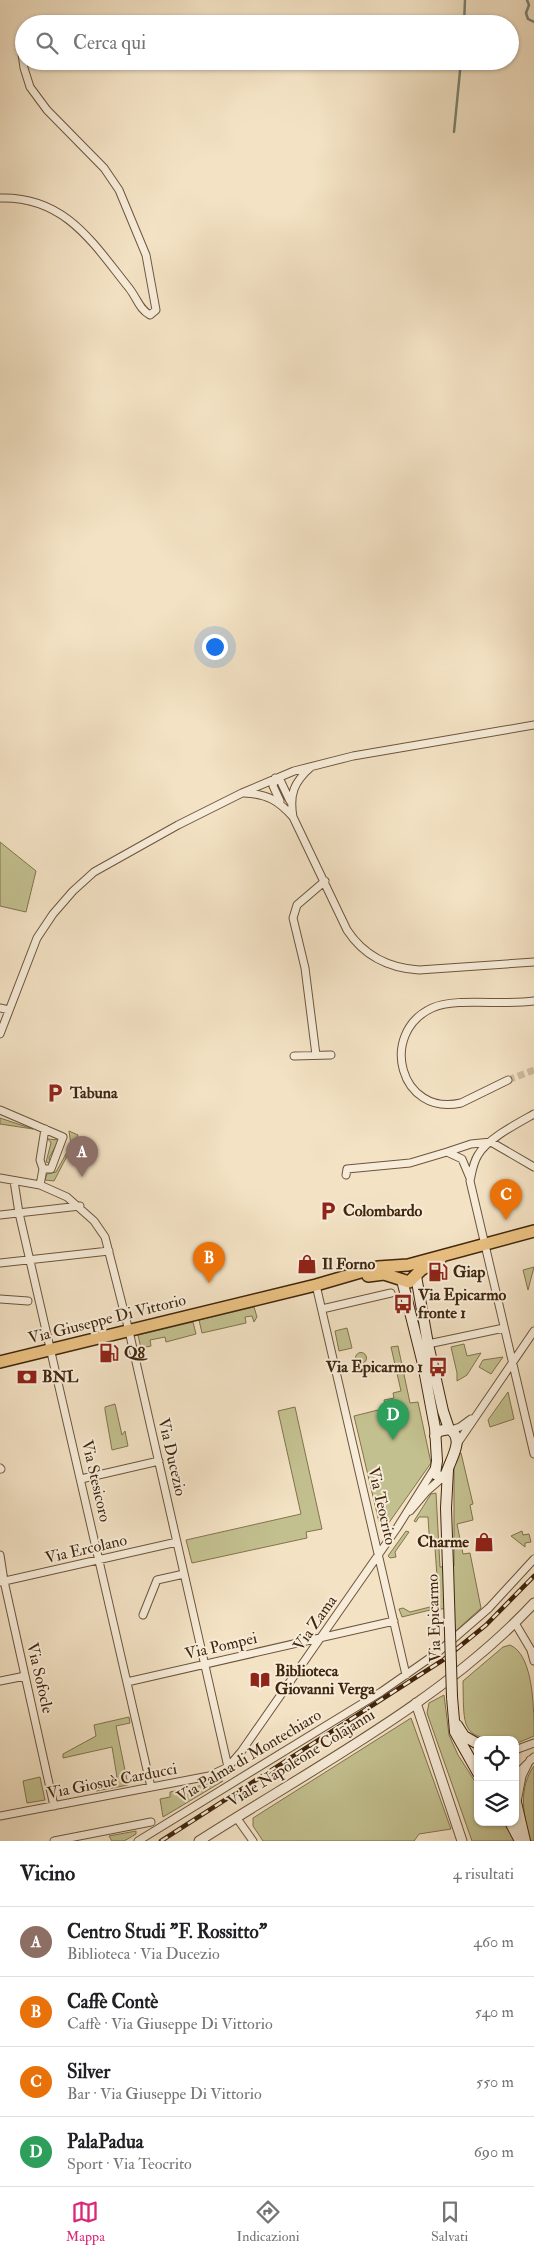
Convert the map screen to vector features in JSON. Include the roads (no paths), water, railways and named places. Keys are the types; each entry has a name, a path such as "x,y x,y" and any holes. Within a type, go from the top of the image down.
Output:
{"main road":[{"path":"446,1508 443,1492 437,1478 435,1436 423,1364 400,1270 407,1265 430,1257 486,1245 533,1231"},
{"path":"338,1279 384,1274 409,1282 450,1254"},
{"path":"338,1279 389,1265 407,1265 416,1269 428,1344 443,1411 450,1430 457,1436 458,1444 448,1467 446,1508"},
{"name":"Via Giuseppe Di Vittorio","path":"0,1362 338,1279"},
{"path":"435,1436 442,1429 450,1430"},
{"path":"437,1478 448,1467"},
{"name":"Via Epicarmo","path":"446,1508 452,1697"},
{"path":"452,1697 460,1731 474,1741"},
{"path":"452,1697 455,1732 474,1765"},
{"path":"519,1816 525,1841"},
{"path":"512,1826 520,1841"}],"street":[{"path":"0,198 31,200 68,218 127,285 143,311 150,314 156,310 146,255 119,190 104,168 47,110 30,87 25,70"},
{"path":"0,1034 37,938 73,891 102,868 242,793 275,778 312,766 354,756 534,725"},
{"path":"290,802 297,780 312,766"},
{"path":"275,778 281,782 290,802 293,817"},
{"path":"275,778 273,786 282,804 293,817 347,930 356,943 378,960 389,966 419,970 534,962"},
{"path":"242,793 262,794 282,804"},
{"path":"316,1055 304,968 294,918 297,905 325,881"},
{"path":"508,1080 460,1103 452,1105 433,1102 419,1094 405,1077 401,1061 405,1036 415,1020 436,1006 534,1001"},
{"path":"0,1008 10,1010"},
{"path":"294,1056 331,1055"},
{"path":"0,1110 46,1129 64,1139 52,1169 44,1169"},
{"path":"470,1181 478,1153 491,1142 534,1114"},
{"path":"40,1185 44,1169 40,1160 46,1129"},
{"path":"346,1175 347,1169 410,1163 471,1144 491,1142 534,1167"},
{"path":"447,1152 462,1159 470,1181 534,1454"},
{"name":"Via Ducezio","path":"0,1178 40,1185 67,1197 80,1206 100,1228 109,1251 129,1330 228,1767"},
{"name":"Via Stesicoro","path":"14,1181 19,1213 52,1349 151,1787"},
{"path":"0,1215 80,1206"},
{"path":"0,1263 109,1251"},
{"name":"Via Teocrito","path":"316,1285 406,1675"},
{"path":"322,1309 391,1293"},
{"path":"0,1300 28,1301"},
{"path":"428,1344 504,1328"},
{"path":"458,1444 534,1331"},
{"path":"450,1430 460,1428 477,1414"},
{"path":"81,1479 159,1461"},
{"path":"405,1517 437,1478"},
{"path":"405,1517 437,1478"},
{"name":"Via Zama","path":"228,1767 241,1752 405,1517"},
{"name":"Via Ercolano","path":"2,1581 177,1542"},
{"name":"Via Sofocle","path":"0,1555 2,1581 54,1806"},
{"name":"Via Palma di Montechiaro","path":"138,1841 406,1675 482,1614 534,1559"},
{"path":"143,1615 158,1580 184,1574"},
{"name":"Viale Napoleone Colajanni","path":"199,1841 416,1703 461,1671 515,1623 534,1603"},
{"name":"Via Pompei","path":"127,1682 394,1621"},
{"path":"515,1623 534,1661"},
{"path":"0,1681 25,1676"},
{"path":"416,1703 462,1841"},
{"path":"519,1748 534,1743"},
{"path":"519,1772 532,1758"},
{"path":"519,1790 522,1776 532,1758"},
{"name":"Via Giosuè Carducci","path":"0,1816 209,1776 228,1767"},
{"path":"236,1817 252,1841"},
{"path":"54,1841 92,1837 151,1822"}],"waterway":[{"path":"464,15 465,0"},
{"path":"527,0 529,5 526,13 528,19 534,22"},
{"path":"454,132 460,70"}],"tunnel":[{"path":"508,1080 534,1070"}],"railway":[{"path":"161,1841 443,1660 486,1625 534,1576"}],"place":[{"name":"Tabuna","path":"55,1093"},
{"name":"Centro Studi \"F. Rossitto\"","path":"82,1177"},
{"name":"Colombardo","path":"328,1211"},
{"name":"Silver","path":"506,1220"},
{"name":"Il Forno","path":"307,1264"},
{"name":"Giap","path":"438,1272"},
{"name":"Caffè Contè","path":"209,1283"},
{"name":"Via Epicarmo fronte 1","path":"403,1304"},
{"name":"Q8","path":"109,1353"},
{"name":"Via Epicarmo 1","path":"438,1367"},
{"name":"BNL","path":"27,1377"},
{"name":"PalaPadua","path":"393,1440"},
{"name":"Charme","path":"484,1542"},
{"name":"Biblioteca Giovanni Verga","path":"260,1680"}]}
